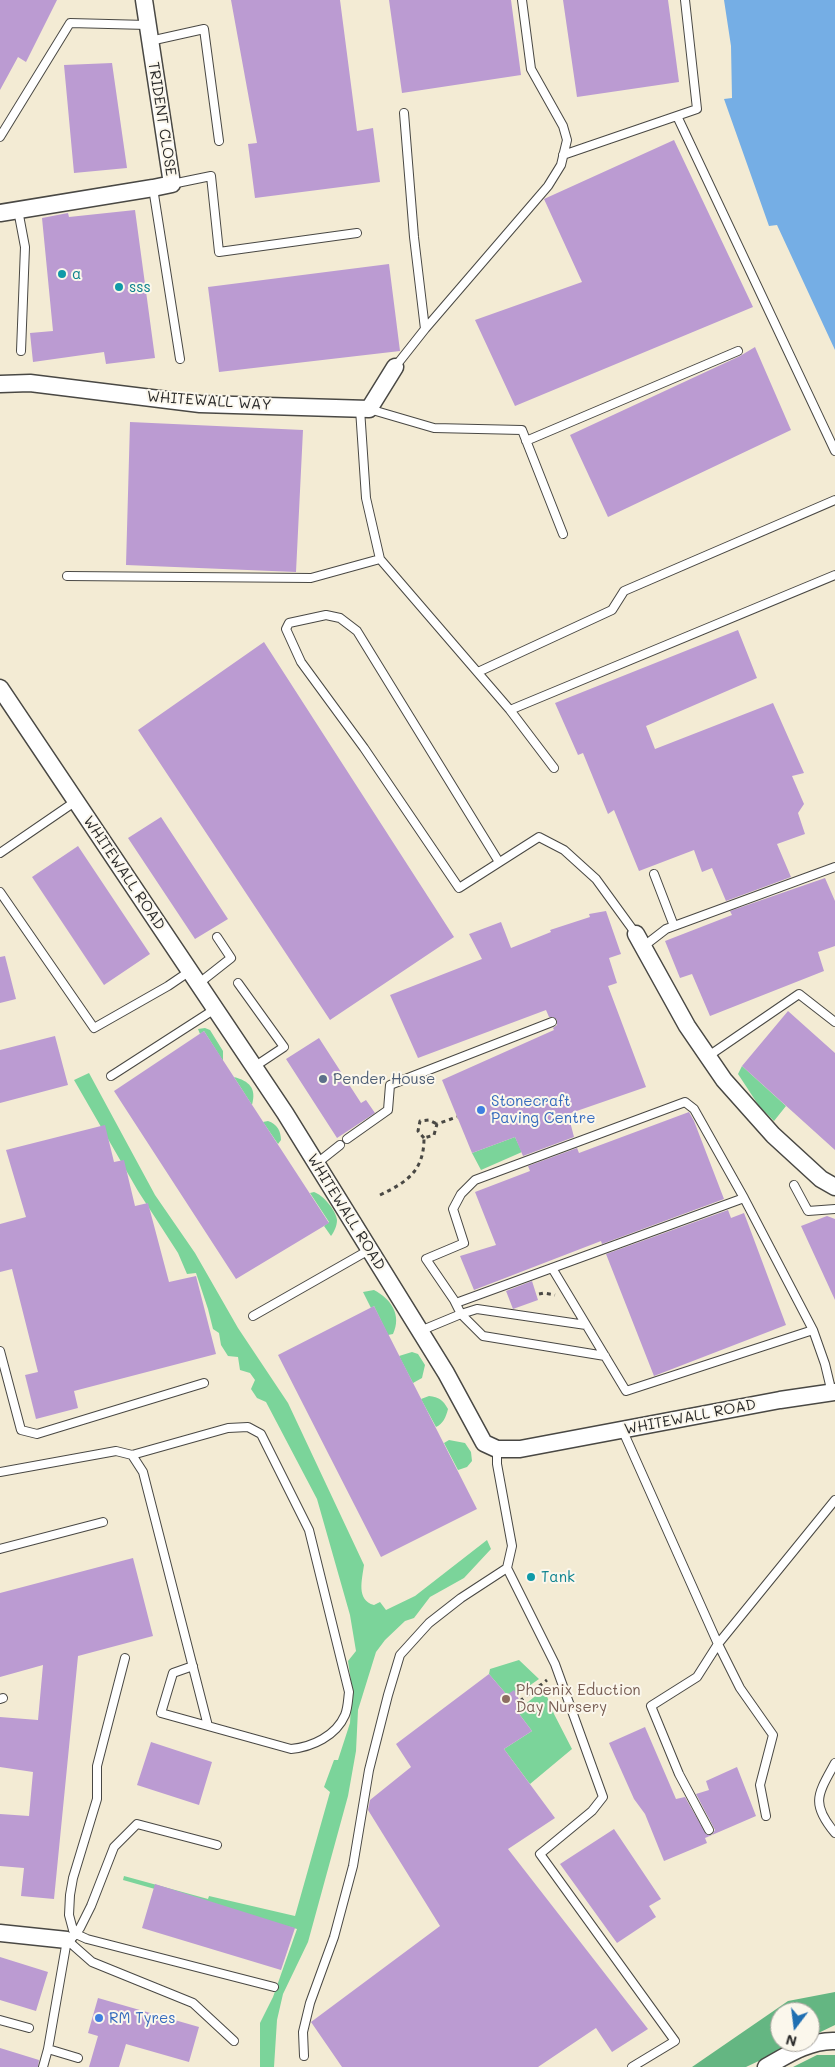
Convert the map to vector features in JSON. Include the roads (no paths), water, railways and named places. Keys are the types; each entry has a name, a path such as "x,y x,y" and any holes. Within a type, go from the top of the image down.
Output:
{"street":[{"name":"TRIDENT CLOSE","path":"0,213 172,184 144,0"},
{"path":"364,409 395,367"},
{"name":"WHITEWALL WAY","path":"0,384 30,384 200,404 364,409"},
{"name":"WHITEWALL ROAD","path":"0,688 254,1067 446,1373 484,1443 497,1449 520,1449 780,1400 833,1392"},
{"path":"640,940 688,1026 724,1080 773,1135 821,1179 835,1187"},
{"path":"0,1933 71,1937"},
{"path":"766,2067 799,2049 828,2041 835,2042"}],"lane":[{"path":"395,367 425,329 548,186 560,165 567,140 563,126 530,69 522,0"},
{"path":"563,155 697,109 685,0"},
{"path":"0,137 70,23 149,33 204,29 219,141"},
{"path":"404,113 414,237 425,329"},
{"path":"677,116 835,451"},
{"path":"172,184 211,176 219,252 357,233"},
{"path":"153,188 180,359"},
{"path":"18,210 26,247 21,351"},
{"path":"526,441 738,351"},
{"path":"554,768 510,710 380,559 366,498 364,409 434,428 522,430 563,534"},
{"path":"478,672 612,610 624,591 835,500"},
{"path":"67,576 311,578 380,559"},
{"path":"510,710 835,575"},
{"path":"499,862 357,631 340,618 326,615 289,623 286,629 301,662 364,748 460,888 539,838 564,850 596,879 640,940 835,867"},
{"path":"0,853 76,801"},
{"path":"654,874 674,926"},
{"path":"0,892 94,1028 168,986 194,977 231,958 217,937"},
{"path":"238,983 284,1047 254,1067"},
{"path":"707,1057 799,994 835,1022"},
{"path":"111,1076 215,1009"},
{"path":"346,1139 388,1110 390,1085 552,1022"},
{"path":"605,1356 483,1336 461,1314 456,1303 426,1260 464,1243 453,1209 460,1194 475,1180 685,1102 694,1109 744,1198 813,1330 833,1392"},
{"path":"316,1164 340,1145"},
{"path":"794,1185 808,1211 835,1209"},
{"path":"456,1303 744,1198"},
{"path":"253,1316 369,1250"},
{"path":"552,1268 626,1391 813,1330"},
{"path":"420,1331 477,1309 586,1325"},
{"path":"0,1351 3,1373 21,1430 38,1434 204,1383"},
{"path":"0,1472 116,1451 132,1455 228,1428 248,1427 261,1434 309,1530 349,1692 346,1714 338,1728 320,1741 303,1748 291,1749 161,1713 173,1673 193,1666"},
{"path":"622,1429 718,1644 740,1688 773,1735 760,1785 766,1816"},
{"path":"497,1449 497,1464 512,1546 507,1568 558,1674 603,1798 592,1811 540,1854 675,2041 632,2067"},
{"path":"132,1455 143,1472 208,1726"},
{"path":"709,1830 679,1774 651,1706 698,1677 718,1644 835,1500"},
{"path":"0,1548 103,1522"},
{"path":"304,2056 303,2032 310,2003 334,1938 353,1866 369,1770 400,1655 428,1623 461,1598 507,1568"},
{"path":"43,2067 71,1937 69,1915 72,1883 96,1799 97,1766 125,1658"},
{"path":"835,1763 818,1792 820,1811 835,1833"},
{"path":"71,1937 91,1906 114,1846 137,1824 217,1845"},
{"path":"71,1937 274,1987"},
{"path":"71,1937 92,1962 193,2003 234,2041"},
{"path":"0,2020 29,2028"},
{"path":"48,2049 78,2058"}],"water":[{"path":"724,0 835,0 835,350 777,225 769,226 724,99 732,98 731,46"}],"place":[{"name":"a","path":"62,274"},
{"name":"sss","path":"119,287"},
{"name":"Pender House","path":"323,1079"},
{"name":"Stonecraft Paving Centre","path":"481,1110"},
{"name":"Tank","path":"531,1577"},
{"name":"Phoenix Eduction Day Nursery","path":"506,1699"},
{"name":"RM Tyres","path":"99,2018"}]}
